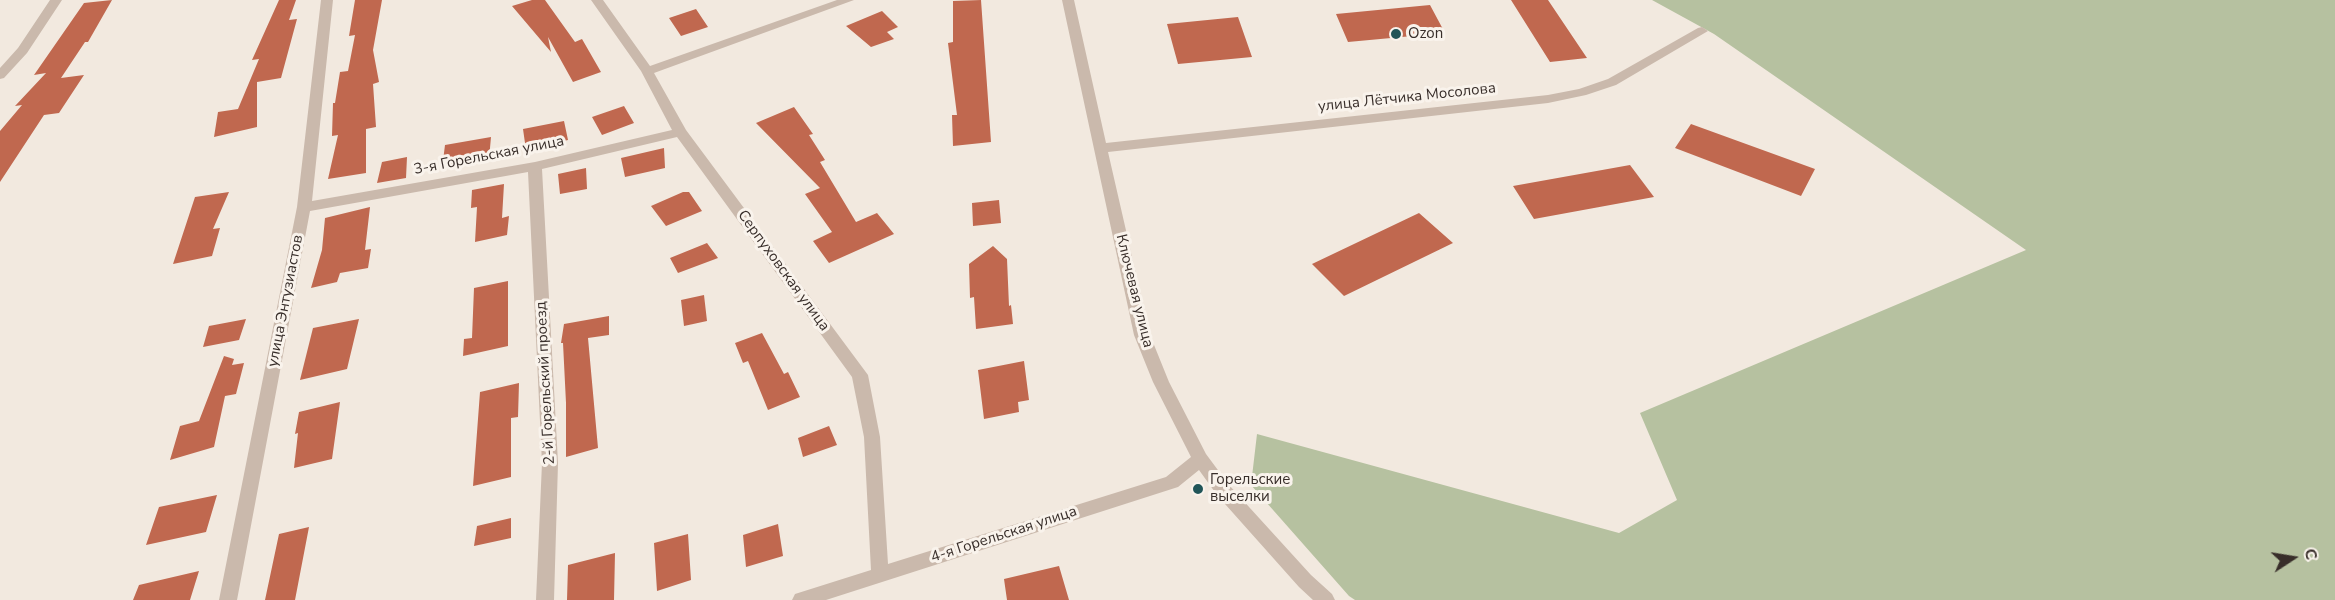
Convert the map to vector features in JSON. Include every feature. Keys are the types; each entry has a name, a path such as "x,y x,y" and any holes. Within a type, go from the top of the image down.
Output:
{"street":[{"path":"0,75 23,50 56,0"},
{"name":"улица Энтузиастов","path":"228,600 304,207 327,0"},
{"name":"Серпуховская улица","path":"597,0 647,70 680,132 860,375 872,437 880,574"},
{"path":"647,70 848,0"},
{"name":"Ключевая улица","path":"1068,0 1142,334 1161,382 1200,459 1223,490 1305,581 1326,600"},
{"name":"улица Лётчика Мосолова","path":"1101,148 1570,94 1612,82 1702,31"},
{"name":"3-я Горельская улица","path":"304,207 535,166 680,132"},
{"name":"2-й Горельский проезд","path":"535,166 550,463 545,600"},
{"name":"4-я Горельская улица","path":"809,599 880,574 1172,482 1200,459"}],"green space":[{"path":"1652,0 2335,0 2335,600 1355,600 1349,596 1251,485 1257,434 1619,533 1677,500 1640,413 2026,250 1714,34"}],"building":[{"path":"112,0 88,42 85,42 61,78 84,75 59,113 44,115 0,182 0,131 22,105 15,106 46,73 34,75 84,3"},
{"path":"279,0 296,0 289,20 297,19 281,78 257,82 257,127 214,137 218,112 238,109 259,59 252,60"},
{"path":"355,0 382,0 373,50 379,82 373,84 376,127 366,129 366,173 328,179 338,135 332,136 333,103 335,103 340,72 348,71 355,35 349,36"},
{"path":"532,0 545,0 575,42 582,39 601,72 573,82 548,37 551,52 512,6"},
{"path":"981,0 991,142 953,146 952,115 957,115 948,43 953,42 953,1"},
{"path":"1511,0 1548,0 1587,58 1550,62"},
{"path":"1430,5 1445,33 1348,42 1336,14"},
{"path":"696,9 708,27 681,36 669,18"},
{"path":"882,11 898,27 887,32 894,39 871,47 846,26"},
{"path":"1238,17 1252,57 1178,64 1167,24"},
{"path":"624,106 634,123 602,135 592,117"},
{"path":"794,107 813,134 809,135 825,160 820,162 856,222 877,213 894,234 829,263 813,241 832,232 805,194 820,188 756,123"},
{"path":"564,121 568,140 526,150 523,129"},
{"path":"1691,124 1815,169 1801,196 1675,148"},
{"path":"491,137 489,159 442,169 445,145"},
{"path":"664,148 665,168 625,177 621,158"},
{"path":"407,157 406,178 377,183 382,162"},
{"path":"1630,165 1654,197 1534,219 1513,186"},
{"path":"586,168 587,189 560,194 558,174"},
{"path":"504,184 502,218 509,216 507,235 475,242 477,207 471,208 472,190"},
{"path":"229,192 213,229 220,228 212,256 173,264 195,197"},
{"path":"683,192 689,192 702,211 666,226 651,206"},
{"path":"999,200 1001,223 973,226 972,203"},
{"path":"370,207 365,250 371,249 368,268 340,273 337,282 311,288 322,250 325,218"},
{"path":"1419,213 1453,243 1344,296 1312,264"},
{"path":"707,243 718,258 678,273 670,258"},
{"path":"993,246 1007,259 1009,306 1011,305 1013,324 976,329 974,297 970,298 969,264"},
{"path":"508,281 508,346 463,356 464,339 472,338 474,288"},
{"path":"704,295 707,321 684,326 681,300"},
{"path":"609,316 609,335 588,338 598,448 566,457 566,403 563,343 561,343 564,324"},
{"path":"246,319 239,340 203,347 209,326"},
{"path":"359,319 347,369 300,380 313,328"},
{"path":"762,333 784,374 788,372 800,397 768,410 748,361 743,363 735,343"},
{"path":"224,356 234,359 232,365 244,363 236,394 225,396 214,447 170,460 180,426 199,421"},
{"path":"1024,361 1029,400 1018,402 1019,412 984,419 978,370"},
{"path":"519,383 518,417 511,418 511,477 473,486 480,392"},
{"path":"340,402 332,459 294,468 298,433 295,434 299,412"},
{"path":"829,426 837,445 803,457 798,438"},
{"path":"217,495 206,532 146,545 159,507"},
{"path":"511,518 511,538 474,546 477,526"},
{"path":"778,524 783,556 746,567 743,535"},
{"path":"309,527 295,600 265,600 279,534"},
{"path":"688,534 691,580 657,591 654,543"},
{"path":"615,553 614,600 567,600 568,565"},
{"path":"1059,566 1069,600 1007,600 1004,579"},
{"path":"199,571 190,600 133,600 139,585"}],"place":[{"name":"Ozon","path":"1396,34"},
{"name":"Горельские выселки","path":"1198,489"}]}
